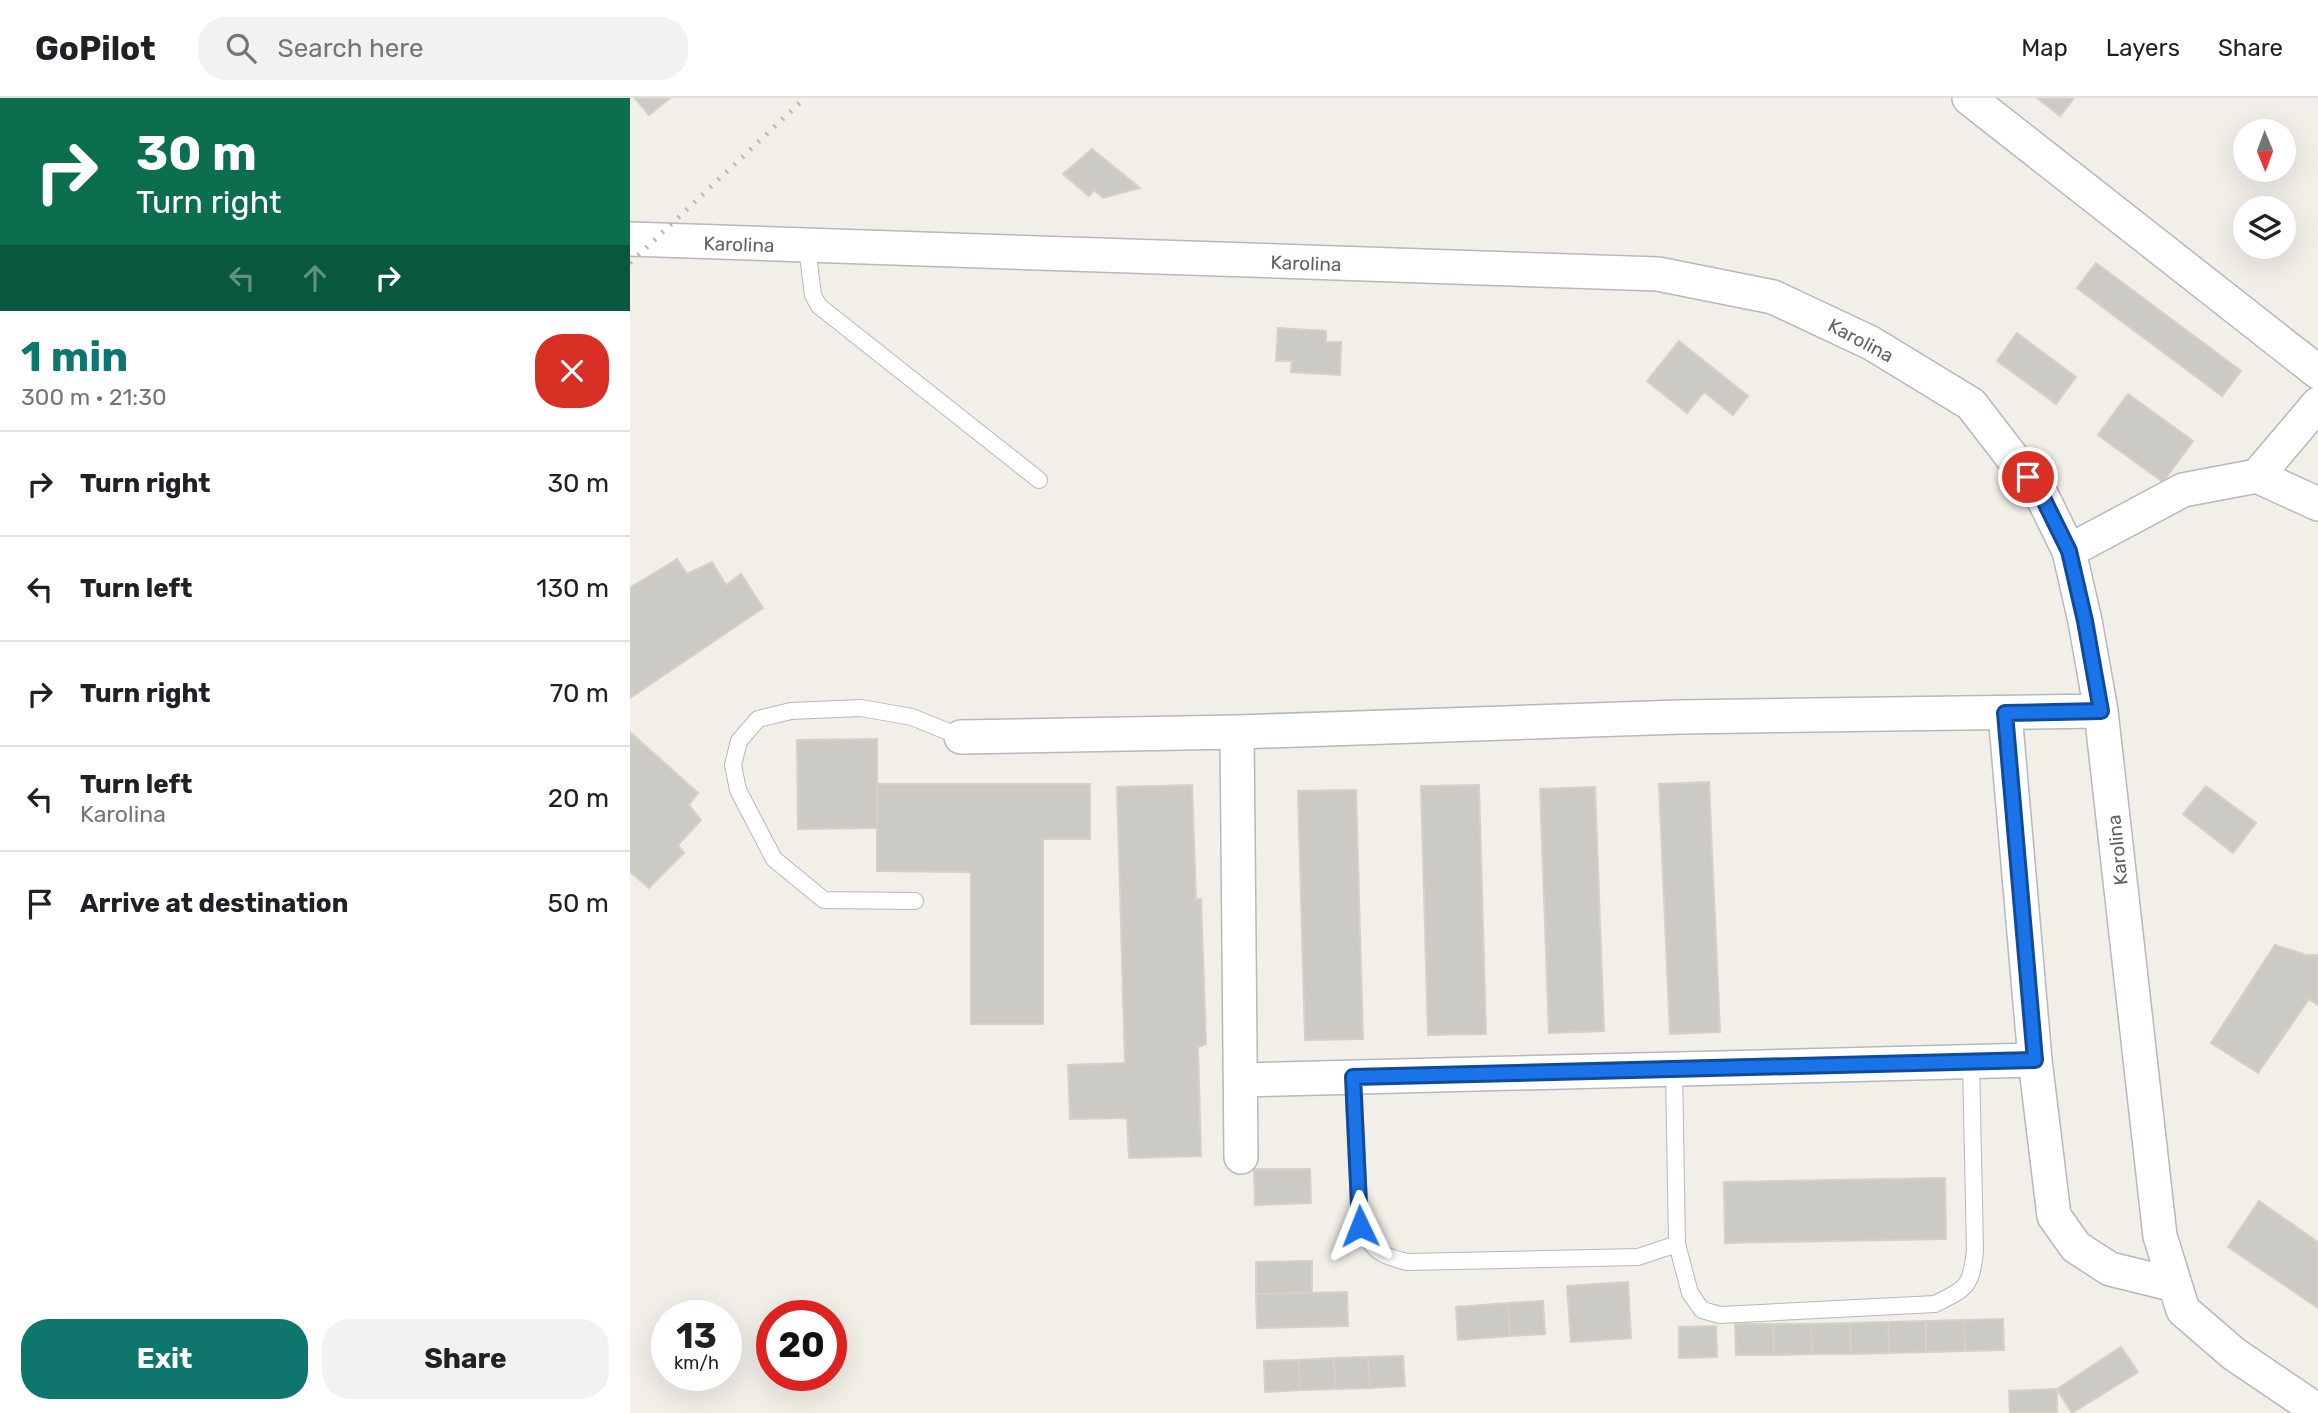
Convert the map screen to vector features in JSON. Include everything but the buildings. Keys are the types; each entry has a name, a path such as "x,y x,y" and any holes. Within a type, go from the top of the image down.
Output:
{"street":[{"path":"1969,98 2318,372"},
{"name":"Karolina","path":"630,239 1658,274 1773,297 1871,343 1972,404 2042,496 2069,551 2101,711 2160,1236 2183,1310 2234,1354 2318,1411"},
{"path":"2257,476 2318,404"},
{"path":"2069,551 2183,490 2257,476 2318,504"},
{"path":"961,737 1237,732 1680,718 2101,711"},
{"path":"2005,713 2035,1060 2054,1216 2076,1247 2110,1269 2175,1285"},
{"path":"1237,732 1241,1157"},
{"path":"1241,1080 2035,1060"}],"lane":[{"path":"807,247 813,295 818,306 1039,480"},
{"path":"915,901 824,900 774,859 737,790 733,765 739,741 758,719 791,711 862,708 912,717 961,737"},
{"path":"1674,1069 1677,1244 1690,1293 1702,1310 1720,1315 1935,1304 1958,1293 1972,1279 1975,1251 1971,1062"},
{"path":"1353,1077 1360,1226 1383,1256 1407,1262 1638,1257 1677,1244"}],"railway":[{"path":"630,263 805,98"}],"route":[{"path":"1360,1226 1353,1077 2035,1060 2005,713 2101,711 2069,551 2042,496 2028,477"}]}
